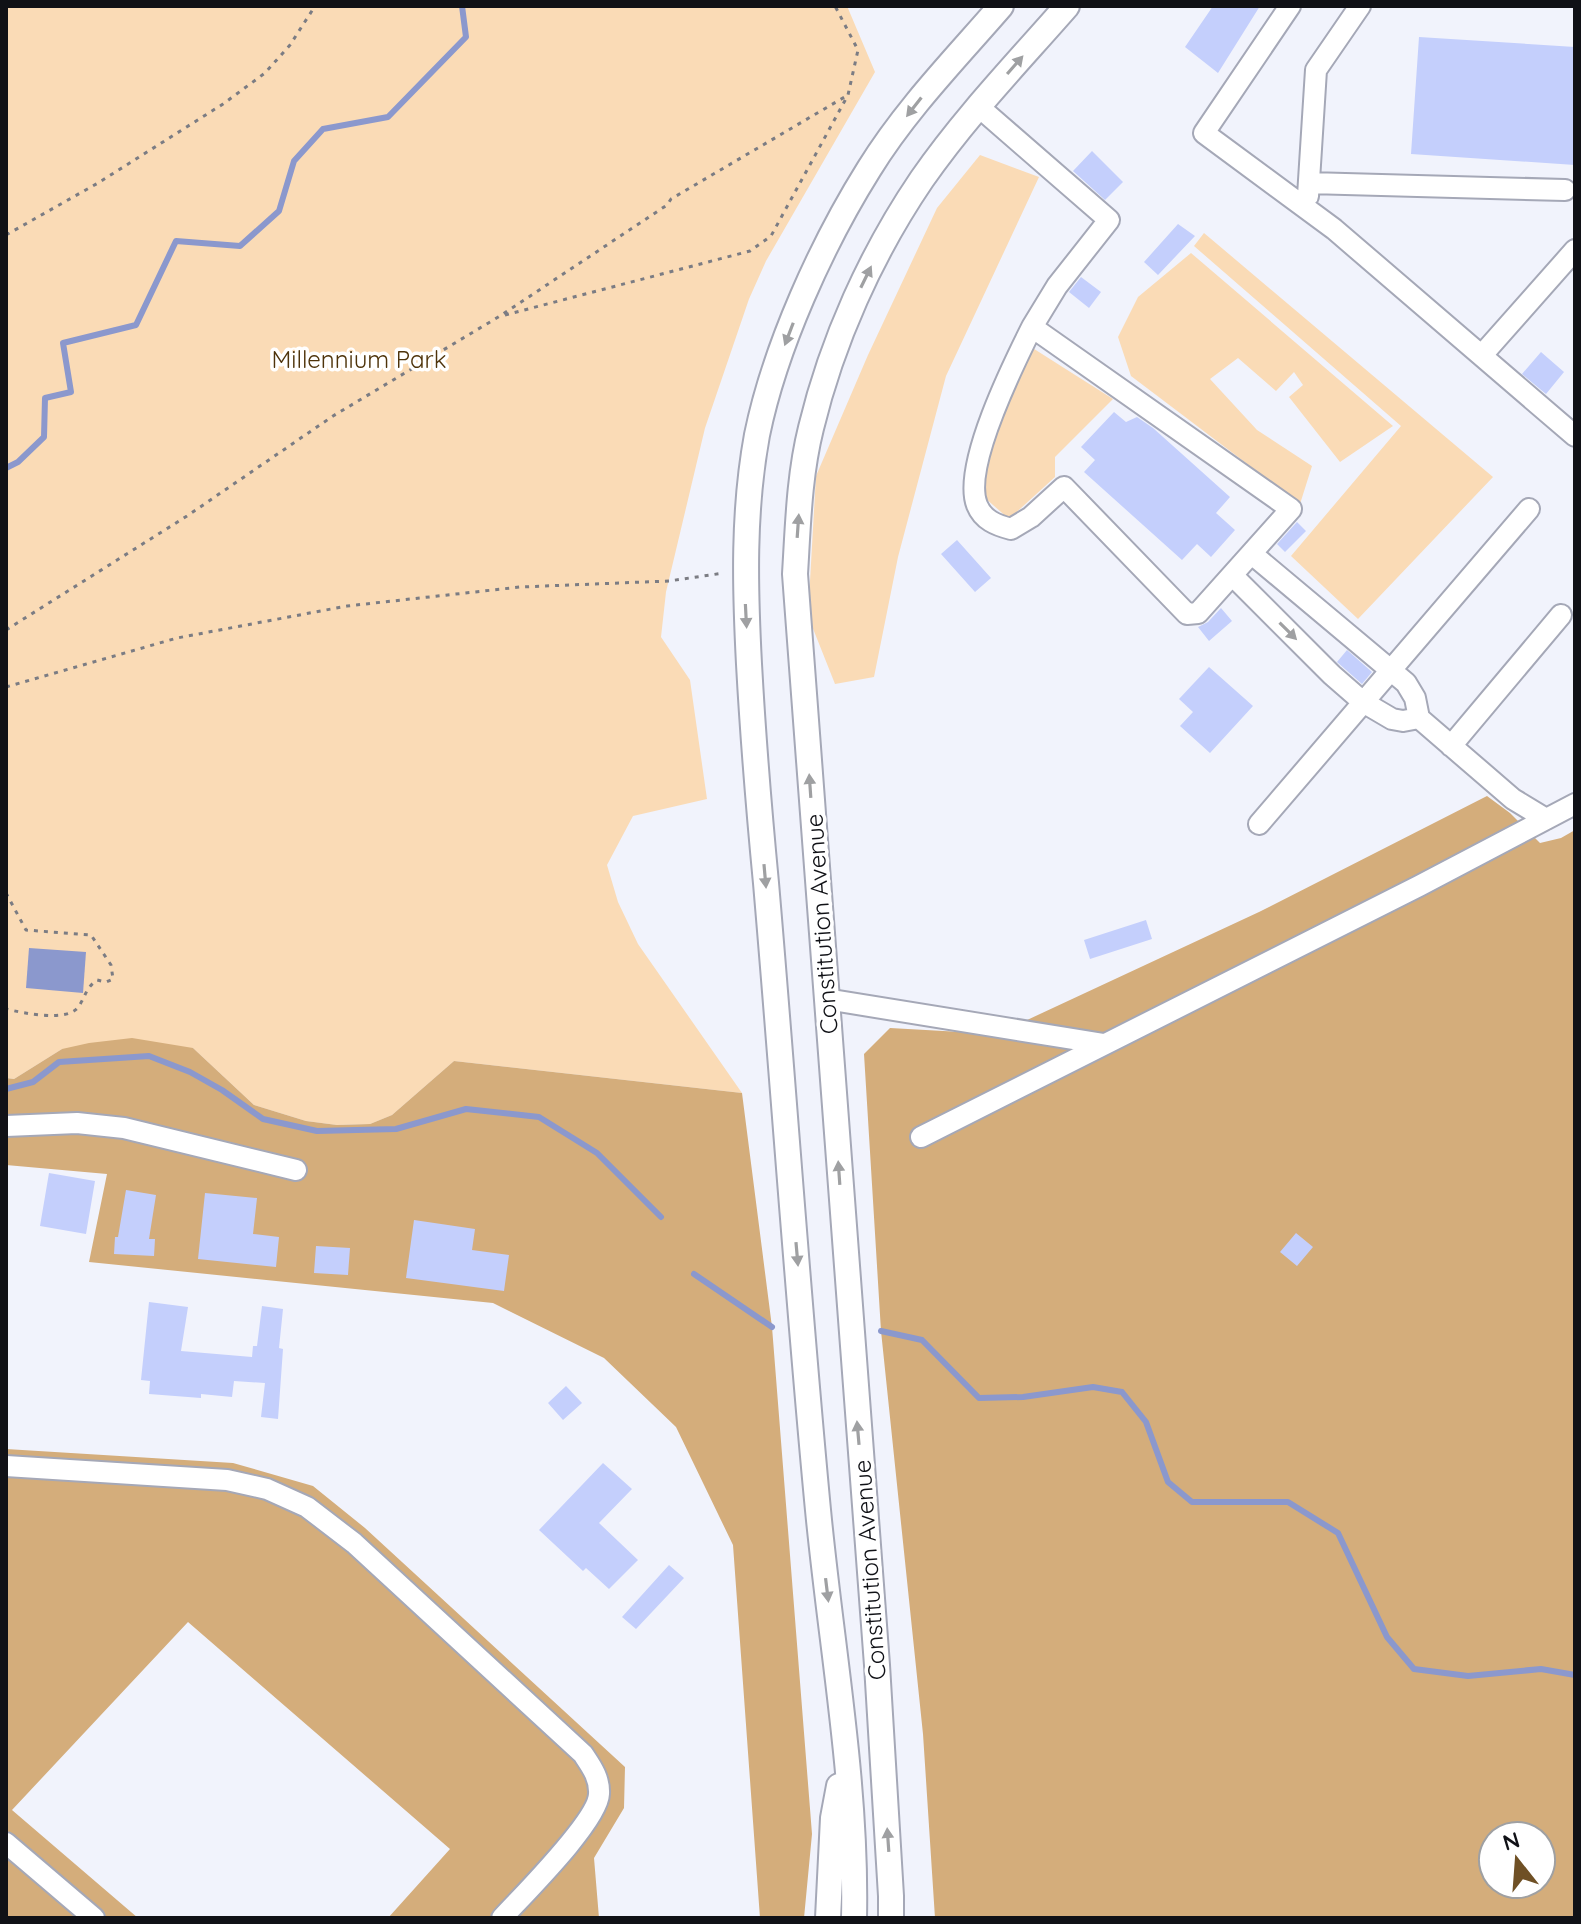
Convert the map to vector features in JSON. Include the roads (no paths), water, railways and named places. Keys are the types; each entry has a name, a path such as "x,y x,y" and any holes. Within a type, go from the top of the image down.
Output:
{"main road":[{"name":"Constitution Avenue","path":"854,1918 852,1830 818,1512 753,732 744,570 750,489 758,432 777,365 808,286 836,227 870,166 917,103 1001,6"},
{"name":"Constitution Avenue","path":"891,1918 878,1680 795,574 800,497 810,430 831,361 856,298 885,240 922,179 979,107 1067,6"},
{"path":"828,1918 833,1818 844,1748"}],"street":[{"path":"1290,6 1204,133 1334,229 1575,436"},
{"path":"1307,210 1316,70 1360,6"},
{"path":"979,107 1109,220 1057,286 1032,327 1003,384 976,469 976,502 984,516 996,525 1011,529 1031,517 1064,487 1187,614 1198,613 1291,509 1032,327"},
{"path":"1309,183 1565,190"},
{"path":"1482,355 1575,250"},
{"path":"1259,824 1529,509"},
{"path":"1252,554 1392,669 1415,698 1419,718 1513,799 1546,819"},
{"path":"1233,576 1363,702 1392,719 1403,721 1419,718"},
{"path":"1451,746 1561,615"},
{"path":"921,1137 1575,804"},
{"path":"826,999 1104,1044"},
{"path":"6,1126 77,1123 124,1128 296,1170"},
{"path":"6,1466 227,1480 267,1489 307,1507 354,1543 583,1754 596,1773 600,1796 585,1825 502,1918"},
{"path":"6,1843 94,1918"}],"water":[{"path":"29,948 86,952 83,993 26,988"}],"waterway":[{"path":"6,468 18,462 44,437 45,398 71,392 63,343 136,325 176,241 240,246 279,211 294,161 323,129 388,117 466,37 462,6"},
{"path":"6,1089 33,1082 59,1062 149,1056 190,1072 263,1119 317,1131 396,1129 466,1109 539,1117 597,1153 661,1217"},
{"path":"694,1274 772,1327"},
{"path":"881,1331 922,1340 979,1398 1023,1397 1093,1387 1122,1392 1146,1422 1168,1482 1192,1502 1288,1502 1338,1533 1387,1637 1414,1669 1468,1676 1541,1669 1575,1675"}],"park label":[{"name":"Millennium Park","path":"359,359"}]}
